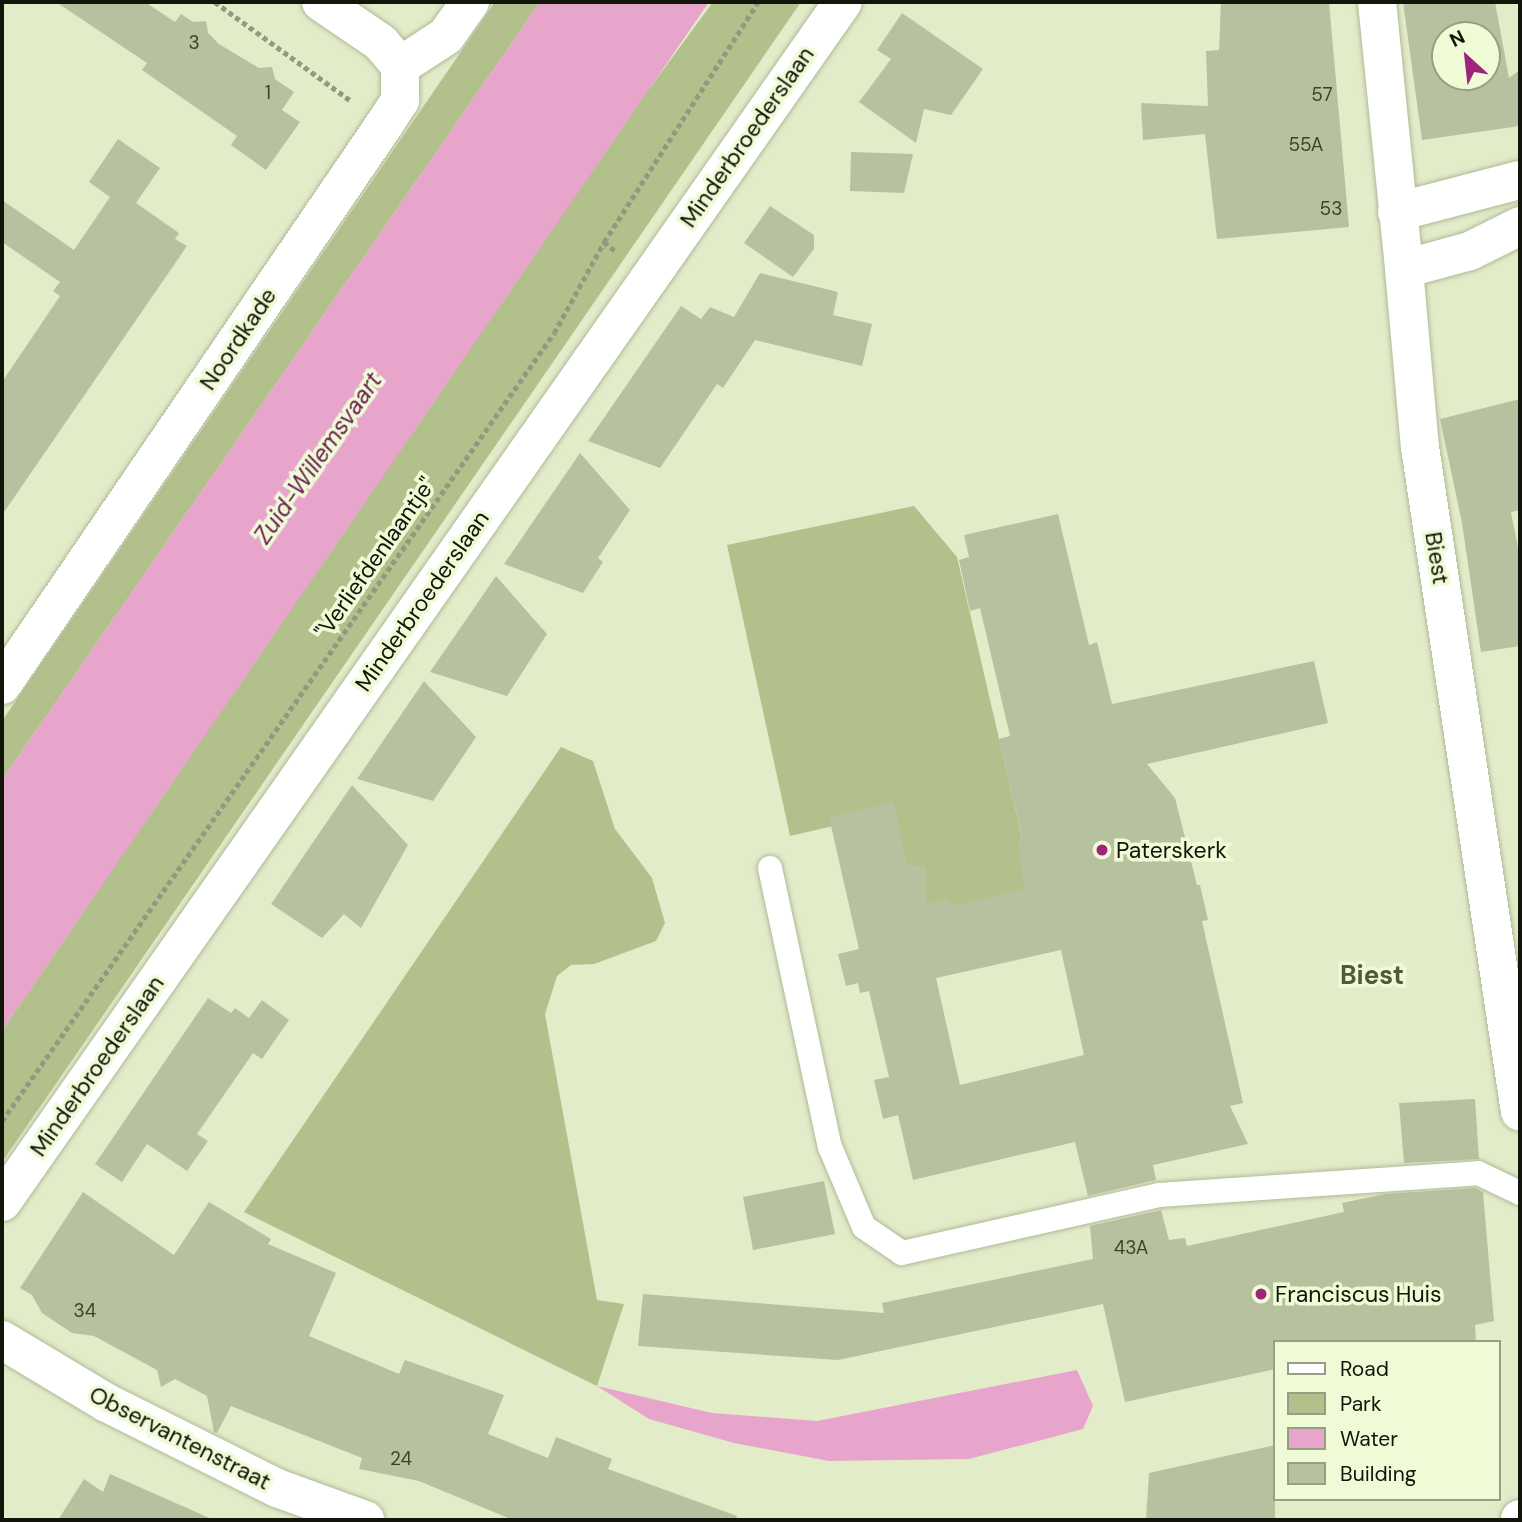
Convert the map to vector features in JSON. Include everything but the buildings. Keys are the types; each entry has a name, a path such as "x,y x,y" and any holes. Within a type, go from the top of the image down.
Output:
{"street":[{"path":"321,2 381,43 400,66 446,36 470,2"},
{"name":"Minderbroederslaan","path":"2,1202 843,2"},
{"name":"Biest","path":"1377,2 1420,447 1520,1112"},
{"name":"Noordkade","path":"2,685 384,125 400,100 400,66"},
{"path":"1397,212 1520,180"},
{"path":"1404,269 1470,251 1520,226"},
{"name":"Observantenstraat","path":"2,1340 107,1402 265,1482 365,1520"}],"lane":[{"path":"770,868 830,1147 864,1227 902,1253 1159,1195 1478,1173 1520,1193"}],"path":[{"path":"215,2 384,125"},
{"name":"\"Verliefdenlaantje\"","path":"2,1121 554,332 604,242 758,2"}],"green space":[{"path":"495,2 540,2 2,780 2,721"},
{"path":"713,2 801,2 2,1162 2,1031 585,176"},
{"path":"914,506 957,557 1035,894 915,918 890,813 790,836 727,545"},
{"path":"561,747 593,761 615,829 652,878 665,923 656,941 594,964 571,965 557,976 545,1014 597,1300 624,1304 597,1386 244,1212"}],"water":[{"name":"Zuid-Willemsvaart","path":"540,2 709,2 2,1031 2,780"},
{"path":"1077,1370 1093,1406 1083,1429 969,1459 829,1461 734,1443 649,1419 597,1386 712,1413 817,1421"}],"place":[{"name":"Paterskerk","path":"1102,850"},
{"name":"Franciscus Huis","path":"1261,1294"}],"district":[{"name":"Biest","path":"1372,976"}]}
